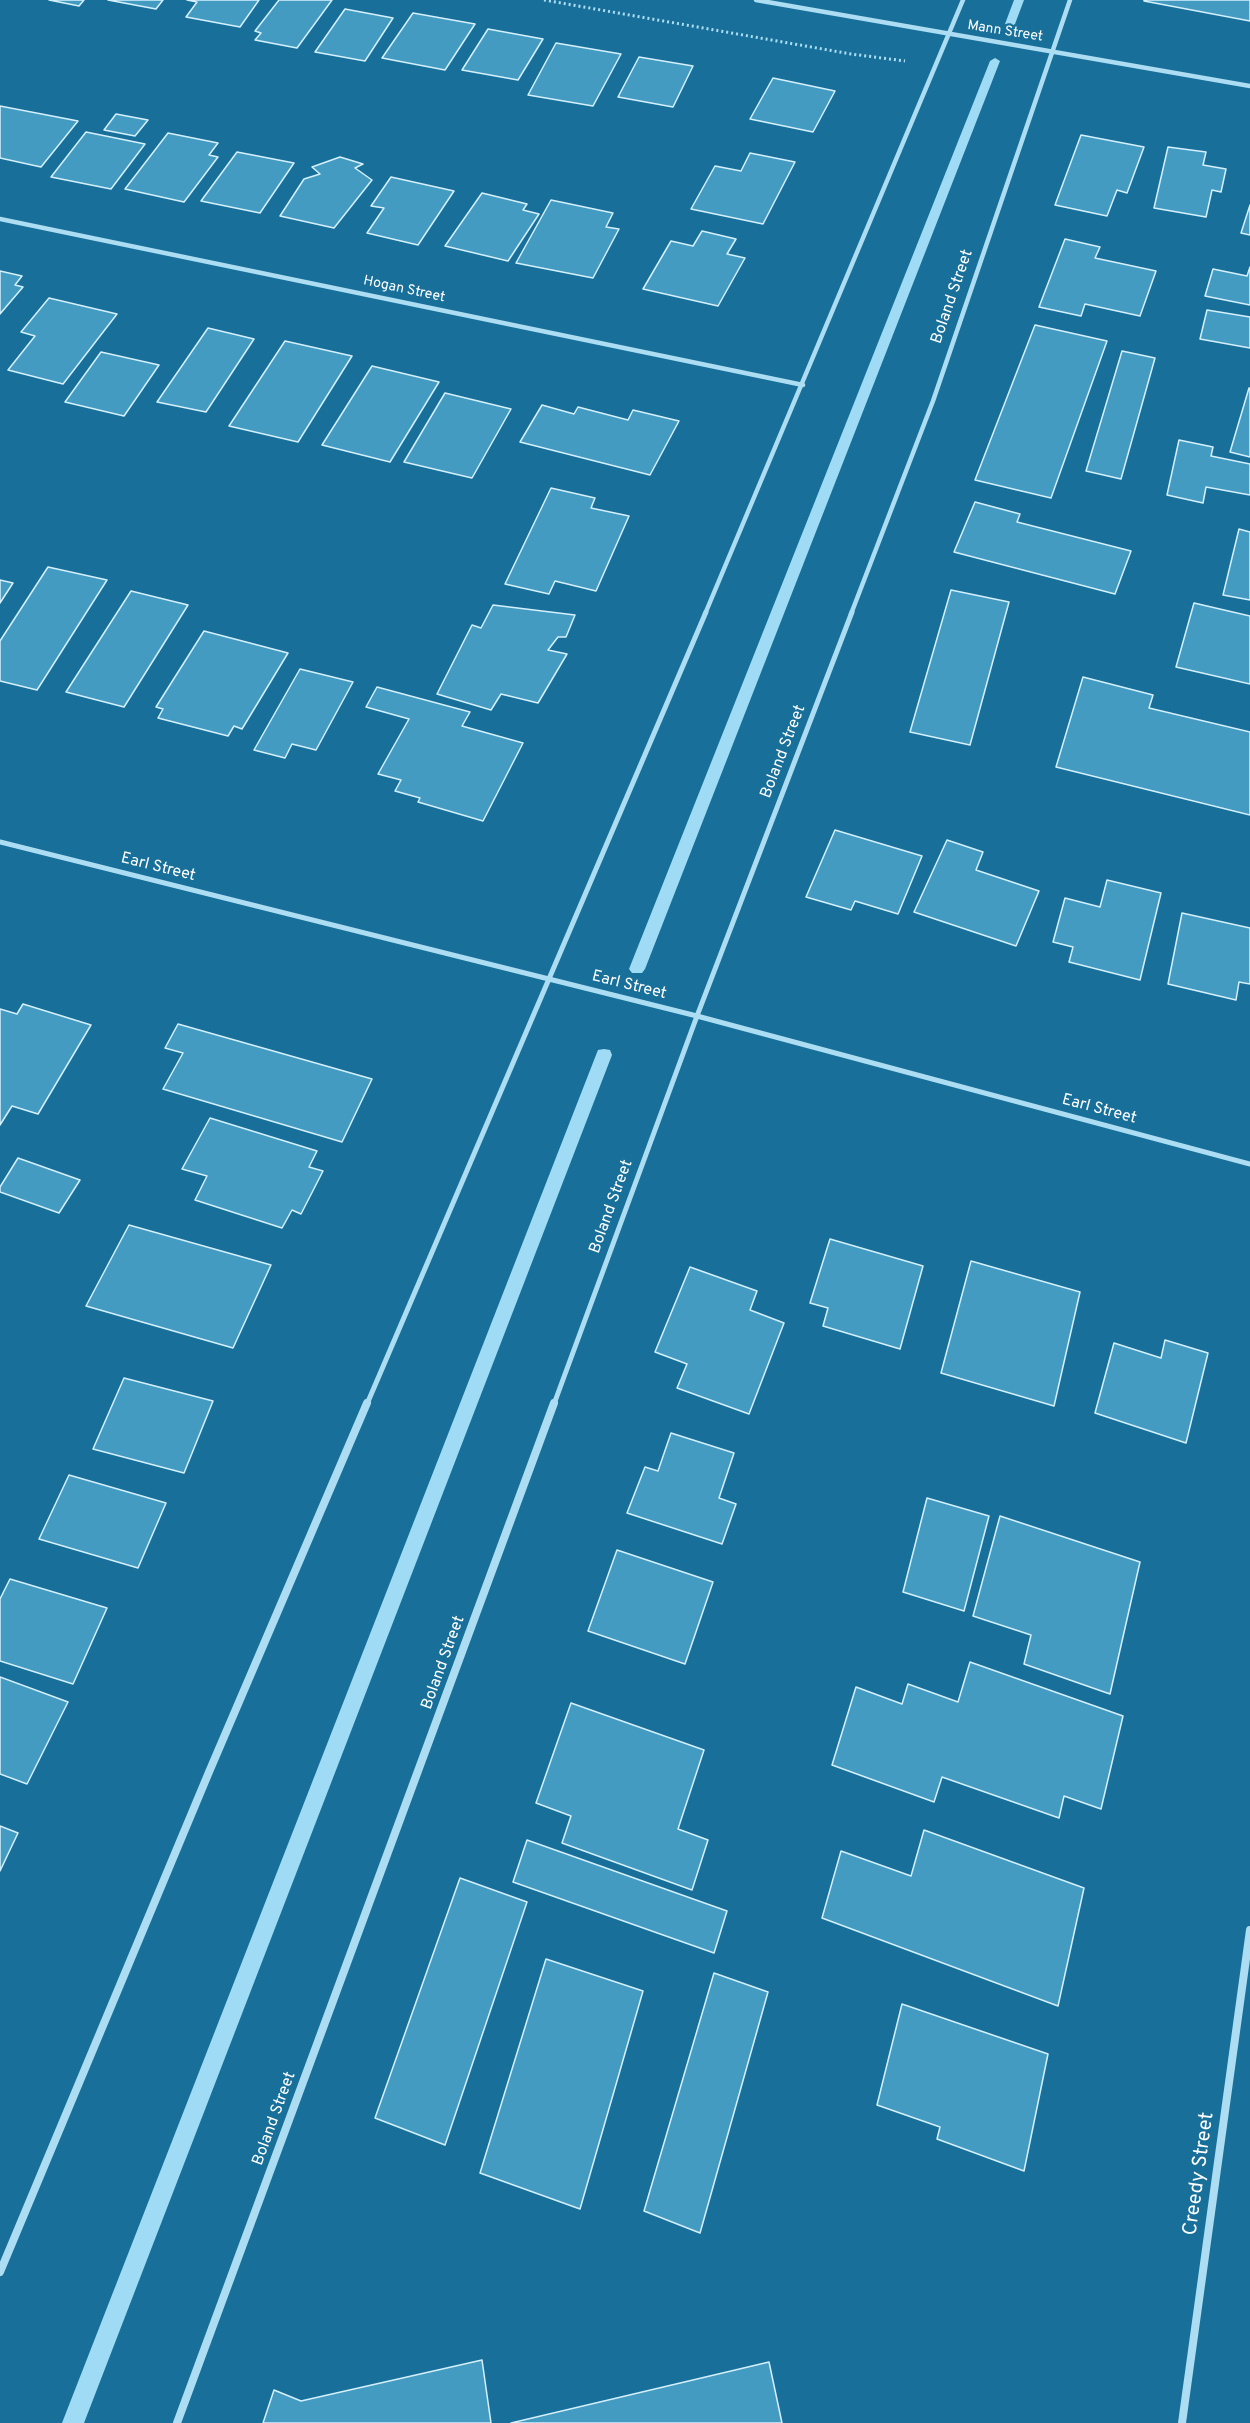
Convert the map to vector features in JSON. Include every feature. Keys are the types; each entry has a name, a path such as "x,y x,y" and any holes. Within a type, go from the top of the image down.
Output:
{"street":[{"name":"Mann Street","path":"756,0 1250,86"},
{"path":"0,2272 204,1783 803,385 963,0"},
{"name":"Boland Street","path":"177,2423 697,1016 933,401 1051,50 1070,0"},
{"name":"Hogan Street","path":"0,219 803,385"},
{"name":"Earl Street","path":"0,842 697,1016 1250,1164"},
{"name":"Creedy Street","path":"1182,2423 1250,1930"}],"path":[{"path":"544,0 851,54 936,66"}],"building":[{"path":"49,0 84,0 79,6"},
{"path":"108,0 163,0 156,9"},
{"path":"187,0 259,0 240,27 186,17 197,2"},
{"path":"279,0 332,0 297,48 255,40 261,33 255,31"},
{"path":"1144,0 1250,0 1250,21 1144,1"},
{"path":"345,9 393,18 365,61 315,52"},
{"path":"413,13 475,24 445,70 382,58"},
{"path":"488,29 543,39 518,80 462,70"},
{"path":"556,43 621,54 593,106 528,95"},
{"path":"639,57 693,66 673,107 618,97"},
{"path":"773,78 835,91 813,132 750,119"},
{"path":"0,106 78,121 41,167 0,158"},
{"path":"116,114 148,120 135,136 104,130"},
{"path":"86,132 145,144 111,189 51,177"},
{"path":"168,133 218,143 209,155 218,157 184,202 125,189"},
{"path":"1081,135 1144,147 1127,193 1117,190 1107,216 1055,205"},
{"path":"1168,147 1206,152 1203,165 1226,169 1221,192 1212,190 1206,217 1154,208"},
{"path":"237,152 294,163 260,213 201,201"},
{"path":"750,153 795,162 763,224 691,209 715,166 741,171"},
{"path":"340,157 363,164 355,168 372,180 334,228 280,216 304,179 320,174 312,167"},
{"path":"391,177 454,191 418,245 367,233 384,208 371,206"},
{"path":"482,193 527,204 523,210 539,214 508,261 445,246"},
{"path":"551,200 613,213 606,227 619,229 593,278 516,263"},
{"path":"1250,205 1250,235 1241,233"},
{"path":"702,231 736,239 727,254 745,258 718,306 643,289 671,241 693,246"},
{"path":"1065,239 1100,247 1095,258 1156,271 1140,316 1085,304 1081,316 1039,307"},
{"path":"1250,267 1250,305 1205,296 1213,269 1247,276"},
{"path":"0,271 22,276 15,285 23,287 0,314"},
{"path":"49,298 117,314 63,384 8,370 35,336 21,332"},
{"path":"1207,310 1250,317 1250,348 1200,339"},
{"path":"1035,325 1107,341 1051,498 975,480"},
{"path":"208,328 254,339 206,412 157,402"},
{"path":"285,341 352,356 298,442 229,426"},
{"path":"1122,351 1155,358 1121,479 1086,471"},
{"path":"101,352 159,365 124,416 65,402"},
{"path":"372,366 439,382 390,462 322,445"},
{"path":"1250,388 1250,457 1230,452"},
{"path":"445,393 511,409 472,478 404,462"},
{"path":"542,405 574,414 578,407 628,420 633,410 679,421 650,475 520,442"},
{"path":"1179,440 1213,447 1211,456 1250,464 1250,495 1206,487 1203,503 1167,495"},
{"path":"551,488 595,498 591,508 629,516 596,591 555,581 549,594 505,584"},
{"path":"975,502 1020,514 1017,522 1131,551 1115,594 954,552"},
{"path":"1239,529 1250,532 1250,600 1223,595"},
{"path":"48,567 107,580 37,690 0,681 0,641"},
{"path":"0,580 13,583 0,603"},
{"path":"951,590 1009,602 970,745 910,732"},
{"path":"131,591 188,605 124,707 66,692"},
{"path":"1194,603 1250,616 1250,684 1176,667"},
{"path":"493,605 575,615 566,637 558,637 548,650 567,654 538,703 501,694 491,710 437,694 472,625 481,628"},
{"path":"204,631 288,653 242,729 234,726 228,736 158,718 163,709 156,707"},
{"path":"300,669 353,682 316,750 292,744 285,758 254,750"},
{"path":"1083,677 1153,695 1149,708 1250,732 1250,815 1056,767"},
{"path":"377,687 470,712 462,726 523,743 483,821 418,802 420,798 395,791 401,780 378,774 409,719 366,707"},
{"path":"835,830 922,856 898,914 855,901 851,910 806,897"},
{"path":"947,840 983,852 976,870 1039,891 1016,946 914,912"},
{"path":"1107,880 1161,893 1140,980 1069,962 1073,947 1053,942 1065,898 1100,907"},
{"path":"1182,913 1250,928 1250,984 1239,982 1236,1000 1168,984"},
{"path":"23,1004 91,1025 38,1114 12,1106 0,1125 0,1009 17,1014"},
{"path":"178,1024 372,1079 342,1142 163,1089 183,1053 165,1048"},
{"path":"210,1118 317,1151 309,1167 323,1171 301,1214 292,1210 282,1228 195,1200 207,1176 182,1169"},
{"path":"18,1158 80,1180 59,1213 0,1192 0,1187"},
{"path":"129,1225 271,1265 233,1348 86,1306"},
{"path":"830,1239 923,1266 900,1349 823,1326 828,1308 810,1303"},
{"path":"971,1261 1080,1292 1054,1406 941,1373"},
{"path":"690,1267 757,1291 750,1310 784,1323 749,1414 677,1388 687,1364 655,1352"},
{"path":"1165,1340 1208,1353 1186,1443 1095,1413 1114,1343 1161,1358"},
{"path":"124,1378 213,1401 184,1473 93,1449"},
{"path":"671,1433 734,1453 719,1498 736,1504 722,1544 627,1513 645,1467 658,1471"},
{"path":"69,1475 166,1503 138,1568 39,1539"},
{"path":"927,1498 989,1516 964,1611 903,1592"},
{"path":"1000,1516 1140,1562 1110,1694 1024,1664 1031,1635 973,1616"},
{"path":"617,1550 713,1582 685,1664 588,1631"},
{"path":"10,1579 107,1608 73,1684 0,1661 0,1599"},
{"path":"970,1662 1123,1716 1101,1809 1064,1796 1059,1818 942,1777 934,1802 832,1765 856,1687 902,1704 908,1684 958,1702"},
{"path":"0,1677 68,1702 27,1784 0,1774"},
{"path":"571,1703 704,1750 678,1829 708,1840 692,1890 562,1843 571,1816 536,1803"},
{"path":"0,1826 18,1833 0,1871"},
{"path":"924,1830 1084,1888 1058,2006 822,1918 841,1851 911,1876"},
{"path":"527,1840 727,1911 714,1953 513,1882"},
{"path":"460,1878 527,1902 445,2145 375,2118"},
{"path":"546,1959 643,1991 580,2209 480,2173"},
{"path":"714,1973 768,1992 700,2233 644,2211"},
{"path":"902,2004 1048,2054 1024,2171 937,2139 940,2127 877,2105"},
{"path":"482,2360 491,2423 263,2423 274,2390 301,2401"},
{"path":"769,2362 782,2423 511,2423"}],"waterway":[{"path":"1010,24 1019,0"},
{"path":"637,969 995,61"},
{"path":"73,2423 604,1055"}]}
